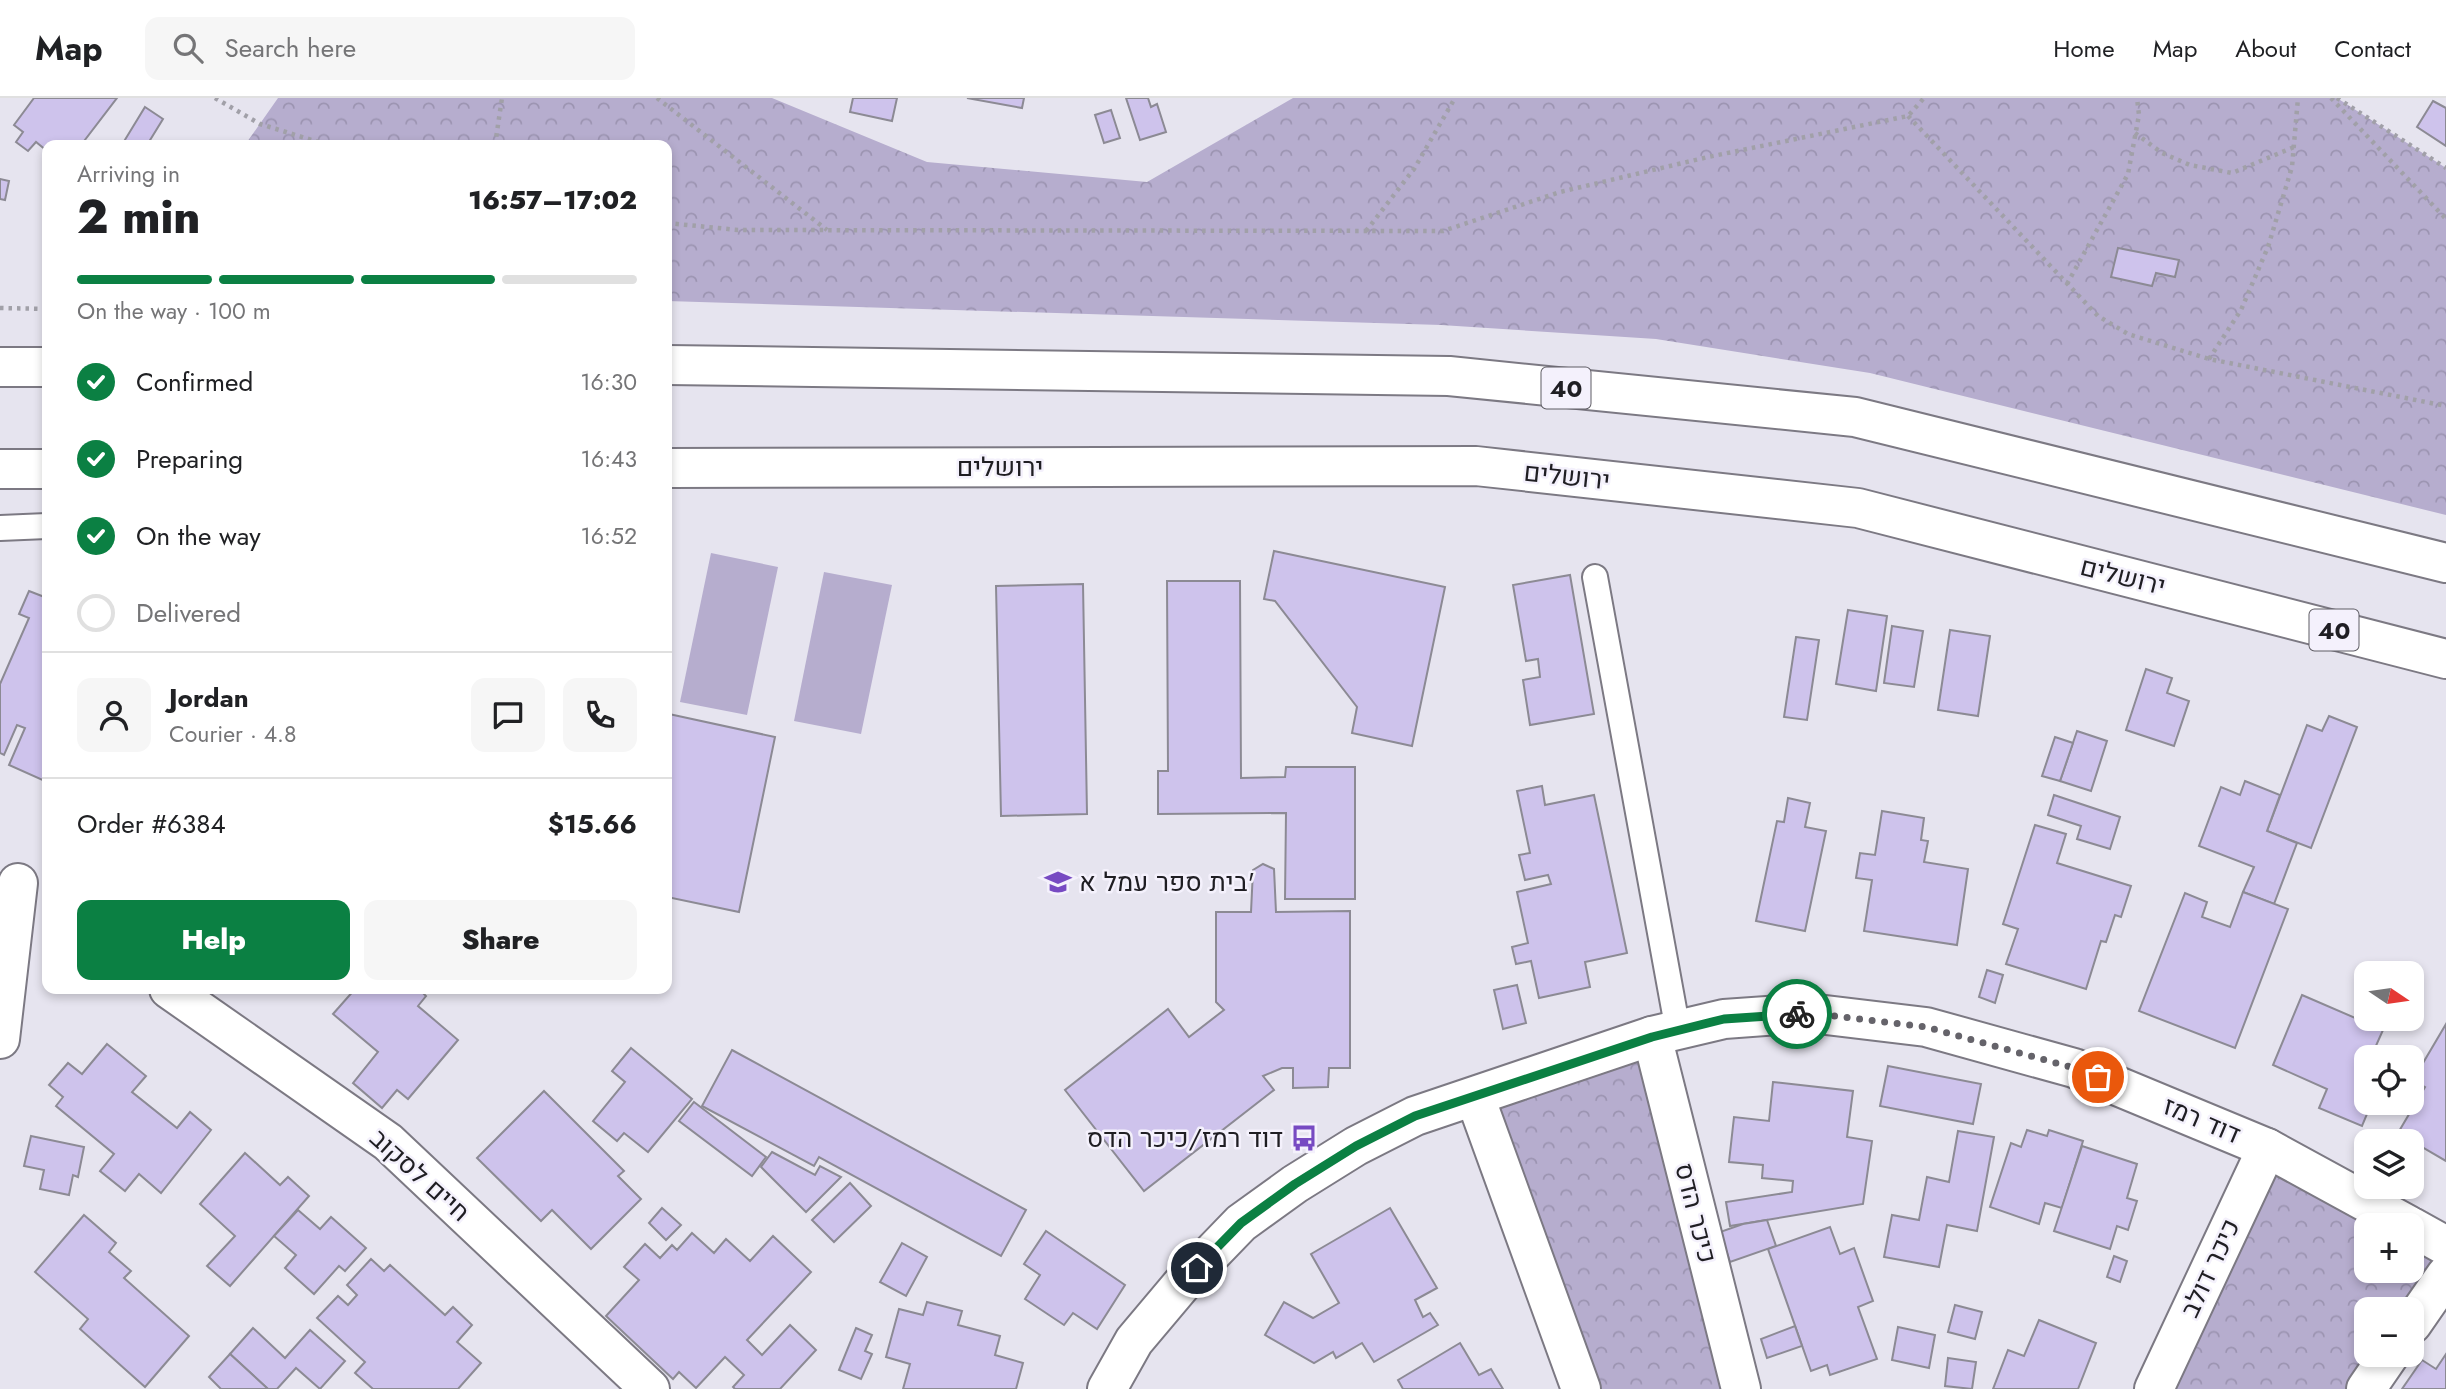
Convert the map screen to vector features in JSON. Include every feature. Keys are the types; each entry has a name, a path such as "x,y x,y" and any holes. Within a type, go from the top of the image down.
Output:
{"main road":[{"name":"40","path":"672,365 1449,376 1855,417 2446,563"},
{"path":"0,367 42,367"},
{"name":"ירושלים","path":"672,468 1490,467 1858,508 2446,659"},
{"path":"0,469 42,469"},
{"path":"0,1039 22,889"},
{"name":"חיים לסקוב","path":"176,994 388,1142 650,1389"},
{"name":"דוד רמז","path":"1107,1389 1134,1341 1182,1284 1241,1223 1295,1184 1356,1146 1415,1116 1665,1034 1724,1019 1809,1013 1926,1027 2074,1068 2267,1148 2386,1213"},
{"name":"כיכר הדס","path":"1665,1034 1741,1389"},
{"path":"1475,1097 1581,1389"},
{"name":"כיכר דולב","path":"2154,1389 2267,1148"},
{"name":"דוד רמז","path":"2424,1234 2446,1246"},
{"path":"2424,1307 2446,1275"},
{"path":"2365,1389 2381,1367"}],"lane":[{"path":"0,528 42,526"},
{"path":"1595,577 1665,1034"}],"path":[{"path":"215,98 261,124 312,140"},
{"path":"496,140 502,98"},
{"path":"657,98 827,230"},
{"path":"1366,232 1414,169 1455,98"},
{"path":"672,223 738,230 1443,231 1560,192 1708,157 1908,116 1924,98"},
{"path":"2067,284 2128,174 2139,115 2137,98"},
{"path":"2208,359 2241,310 2268,247 2292,167 2298,98"},
{"path":"2330,98 2446,219"},
{"path":"2337,98 2446,168"},
{"path":"1908,116 2098,316 2128,334 2208,359 2446,406"},
{"path":"2135,132 2162,153 2190,165 2232,173 2294,147"},
{"path":"0,308 42,309"}],"green space":[{"path":"278,98 772,98 927,162 1147,182 1293,98 2337,98 2446,168 2446,515 1870,373 1656,339 1441,325 672,301 672,140 249,140"},
{"path":"711,553 778,567 747,715 680,702"},
{"path":"824,572 892,585 861,734 794,721"},
{"path":"1652,1036 1741,1389 1581,1389 1475,1097"},
{"path":"2267,1148 2354,1196 2354,1199 2360,1199 2386,1213 2354,1213 2354,1283 2424,1283 2424,1234 2446,1246 2418,1297 2354,1297 2354,1367 2382,1367 2366,1389 2154,1389"}],"building":[{"path":"34,98 117,98 85,140 42,140 42,147 36,142 28,151 16,142 23,132 14,125"},
{"path":"853,98 897,98 892,121 850,112"},
{"path":"967,98 1024,98 1022,108"},
{"path":"1126,98 1148,98 1151,107 1157,104 1166,132 1140,140"},
{"path":"2433,101 2446,108 2446,146 2417,127"},
{"path":"145,107 163,119 150,140 125,140"},
{"path":"1111,110 1120,138 1104,143 1095,115"},
{"path":"0,179 9,181 5,200 0,199"},
{"path":"2118,248 2179,260 2175,277 2156,273 2152,286 2111,277"},
{"path":"1274,551 1445,587 1412,746 1352,733 1357,707 1275,601 1264,599"},
{"path":"1570,575 1594,714 1530,725 1523,680 1540,677 1538,659 1526,661 1513,585"},
{"path":"1167,581 1240,581 1241,778 1285,777 1286,767 1355,767 1355,899 1285,899 1286,813 1158,814 1158,771 1168,771"},
{"path":"1083,584 1087,814 1001,816 996,586"},
{"path":"29,591 42,596 42,780 9,765 25,728 17,725 4,755 0,753 0,684 29,618 19,614"},
{"path":"1848,610 1887,616 1876,691 1836,684"},
{"path":"1892,626 1923,631 1914,687 1884,683"},
{"path":"1950,630 1990,636 1978,716 1938,710"},
{"path":"1796,637 1819,640 1807,720 1784,717"},
{"path":"2146,669 2172,678 2167,693 2189,701 2174,746 2126,730"},
{"path":"672,715 775,737 739,912 672,898"},
{"path":"2329,716 2357,727 2311,848 2267,831 2307,725 2322,731"},
{"path":"2077,731 2107,741 2091,791 2060,781"},
{"path":"2055,737 2073,743 2060,781 2042,776"},
{"path":"2245,781 2280,795 2267,831 2297,843 2274,904 2243,892 2254,867 2199,846 2221,787 2240,795"},
{"path":"1542,786 1545,805 1594,795 1627,953 1585,962 1590,987 1539,998 1531,961 1516,964 1512,947 1528,943 1517,892 1551,884 1548,875 1525,880 1519,855 1530,853 1517,791"},
{"path":"2054,795 2120,817 2110,849 2077,839 2081,826 2048,815"},
{"path":"1788,798 1810,803 1805,827 1826,831 1805,931 1756,921 1777,821 1784,822"},
{"path":"1882,811 1924,818 1921,840 1928,841 1924,862 1968,869 1957,945 1864,931 1872,880 1856,878 1860,853 1875,855"},
{"path":"2035,825 2066,834 2057,863 2131,886 2121,917 2115,915 2106,942 2101,941 2086,989 2006,964 2018,929 2003,924"},
{"path":"1263,864 1274,869 1276,912 1350,911 1350,1068 1329,1068 1328,1087 1293,1088 1293,1068 1282,1068 1263,1076 1274,1090 1144,1191 1065,1090 1168,1009 1189,1037 1224,1010 1216,1002 1216,912 1251,912 1253,870"},
{"path":"2243,892 2288,909 2235,1048 2139,1011 2185,893 2207,902 2202,917 2230,927"},
{"path":"1987,970 2003,975 1995,1003 1979,997"},
{"path":"1517,985 1526,1023 1503,1029 1494,990"},
{"path":"351,994 424,994 426,996 418,1006 458,1040 408,1099 397,1090 382,1108 353,1083 378,1052 333,1014"},
{"path":"2302,995 2354,1017 2354,1031 2383,1031 2376,1045 2354,1045 2354,1115 2367,1115 2362,1126 2319,1108 2327,1089 2273,1065"},
{"path":"2446,1024 2446,1161 2424,1148 2424,1129 2400,1129 2409,1115 2424,1115 2424,1061"},
{"path":"107,1044 146,1076 132,1092 177,1128 190,1112 211,1130 161,1193 139,1174 125,1191 100,1171 114,1154 56,1106 63,1097 49,1085 68,1063 82,1074"},
{"path":"631,1048 692,1099 648,1152 624,1133 617,1141 593,1121 625,1082 612,1071"},
{"path":"732,1050 1026,1210 1001,1256 819,1157 814,1166 702,1106"},
{"path":"1888,1066 1981,1084 1973,1124 1880,1106"},
{"path":"1773,1082 1853,1091 1847,1137 1872,1141 1863,1204 1730,1226 1726,1202 1792,1192 1793,1181 1762,1178 1763,1165 1729,1162 1734,1117 1769,1121"},
{"path":"544,1091 624,1171 618,1176 641,1199 591,1249 552,1210 541,1221 477,1158"},
{"path":"694,1102 766,1157 752,1176 679,1121"},
{"path":"2027,1130 2047,1136 2049,1130 2083,1141 2062,1208 2045,1203 2039,1224 1990,1207 2011,1143 2021,1147"},
{"path":"1958,1131 1994,1137 1977,1231 1947,1225 1939,1267 1884,1257 1892,1215 1919,1220 1927,1177 1949,1182"},
{"path":"31,1136 84,1147 78,1177 73,1175 69,1195 40,1189 44,1170 24,1166"},
{"path":"2082,1146 2137,1164 2127,1198 2137,1201 2128,1230 2117,1226 2110,1249 2054,1231"},
{"path":"772,1152 815,1175 820,1166 841,1177 806,1212 761,1167"},
{"path":"245,1153 280,1185 288,1177 309,1196 230,1286 207,1266 235,1236 200,1204"},
{"path":"850,1183 871,1206 834,1242 812,1220"},
{"path":"662,1208 681,1225 666,1240 649,1223"},
{"path":"1390,1208 1437,1288 1415,1300 1423,1317 1430,1313 1438,1325 1374,1362 1362,1343 1336,1358 1333,1352 1314,1363 1265,1335 1284,1302 1313,1318 1339,1303 1311,1254"},
{"path":"298,1210 320,1229 331,1217 366,1248 345,1271 339,1266 314,1294 285,1268 296,1255 274,1236"},
{"path":"84,1215 116,1243 109,1252 131,1271 124,1278 189,1336 145,1387 80,1329 88,1319 35,1272"},
{"path":"1767,1220 1776,1246 1730,1262 1720,1232"},
{"path":"1830,1227 1840,1254 1854,1248 1873,1301 1858,1307 1877,1359 1830,1375 1827,1365 1811,1371 1768,1249"},
{"path":"1046,1231 1125,1285 1097,1329 1073,1313 1064,1325 1025,1299 1040,1275 1024,1264"},
{"path":"692,1233 714,1253 726,1239 750,1261 773,1236 811,1272 747,1340 762,1355 790,1325 816,1350 780,1389 735,1389 733,1387 744,1375 725,1357 696,1388 679,1372 673,1379 606,1316 639,1280 624,1267 645,1244 660,1258 672,1245 677,1250"},
{"path":"902,1243 927,1257 906,1296 880,1282"},
{"path":"2114,1256 2127,1261 2120,1282 2107,1277"},
{"path":"371,1259 384,1271 390,1265 445,1315 453,1307 472,1325 457,1342 481,1363 458,1389 373,1389 355,1373 365,1362 317,1318 338,1296 348,1305 357,1295 347,1285"},
{"path":"927,1302 962,1311 958,1325 1000,1336 995,1355 1023,1363 1016,1389 903,1389 910,1364 886,1357 899,1309 923,1315"},
{"path":"1955,1305 1982,1312 1975,1339 1948,1332"},
{"path":"2039,1320 2096,1343 2078,1389 1993,1389 2008,1350 2024,1356"},
{"path":"1795,1326 1802,1346 1767,1358 1761,1339"},
{"path":"1898,1327 1935,1335 1929,1368 1892,1360"},
{"path":"253,1328 285,1358 310,1330 345,1361 320,1389 296,1368 277,1389 268,1389 230,1354"},
{"path":"856,1328 872,1335 865,1351 872,1354 861,1379 839,1370"},
{"path":"1460,1343 1479,1375 1491,1369 1503,1389 1403,1389 1398,1380"},
{"path":"230,1354 268,1389 221,1389 209,1377"},
{"path":"2446,1354 2446,1389 2402,1389 2417,1367 2424,1367 2424,1361 2436,1369"},
{"path":"1948,1358 1976,1362 1972,1389 1945,1386"}],"way so far":[{"path":"1797,1014 1809,1013 1926,1027 2098,1077"}],"place":[{"name":"בית ספר עמל א'","path":"1058,882"},
{"name":"דוד רמז/כיכר הדס","path":"1304,1138"}],"route":[{"path":"1197,1268 1241,1223 1295,1184 1356,1146 1415,1116 1652,1037 1724,1019 1797,1014"}]}
